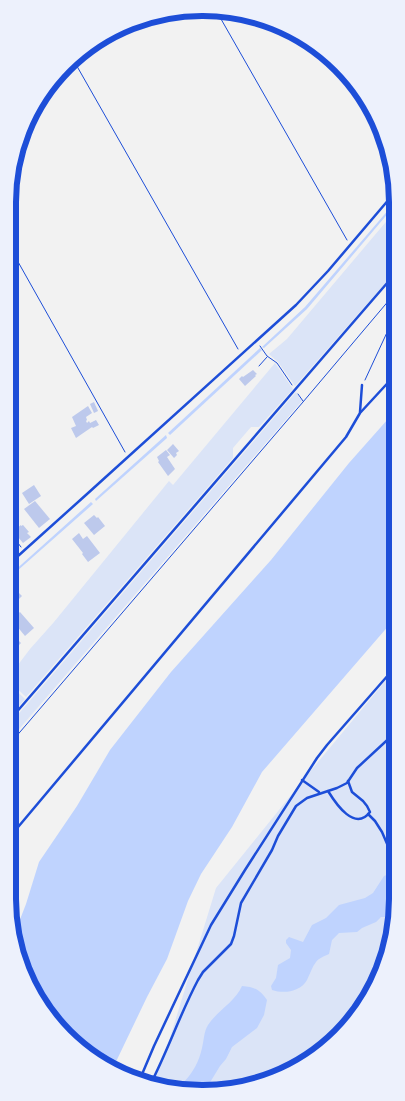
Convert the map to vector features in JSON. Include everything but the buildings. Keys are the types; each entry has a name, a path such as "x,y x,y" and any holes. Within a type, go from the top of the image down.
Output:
{"lane":[{"path":"16,558 296,305 328,271 389,199"},
{"path":"16,713 388,282 389,278"},
{"path":"16,829 346,437 360,414 389,382"},
{"path":"360,414 362,385"},
{"path":"142,1075 211,925 244,870 327,745 389,674"},
{"path":"153,1078 198,980 203,972 231,944 241,903 296,806 307,798 347,783 357,768 389,739"},
{"path":"302,780 320,793"},
{"path":"328,791 348,816 359,819 366,817 370,812 367,806 352,792 348,781"},
{"path":"368,814 382,832 389,848"}],"path":[{"path":"220,17 350,245"},
{"path":"77,65 241,355"},
{"path":"16,258 128,457"},
{"path":"16,737 389,300"},
{"path":"362,385 389,328"},
{"path":"259,344 266,354 277,363 304,402"},
{"path":"259,366 268,356"},
{"path":"16,540 24,551"}],"shaded area":[{"path":"389,218 389,270 387,281 295,386 278,362 269,354 287,339"},
{"path":"275,363 293,389 259,427 251,427 233,448 233,458 26,697 16,688 16,667 169,481 173,485"},
{"path":"296,392 302,401 16,733 16,717"},
{"path":"389,677 389,898 385,935 370,981 350,1012 325,1039 296,1060 274,1071 239,1081 202,1085 178,1083 153,1078 165,1054 216,888"},
{"path":"16,691 25,699 16,710"}],"water":[{"path":"389,209 389,212 307,309 264,348 262,347 305,307"},
{"path":"260,348 262,350 170,435 168,433"},
{"path":"389,418 389,625 262,772 232,827 201,874 188,901 167,959 115,1063 80,1039 62,1021 41,992 30,970 18,924 39,862 77,806 110,750 171,672 271,560 349,463"},
{"path":"166,435 167,438 96,501 95,499"},
{"path":"91,502 93,504 16,572 16,569"},
{"path":"389,874 387,917 381,917 376,922 357,932 339,933 332,940 329,954 316,962 307,980 300,987 287,992 272,990 271,986 276,978 278,965 290,958 291,950 286,940 289,937 303,942 312,925 326,918 339,905 365,898 373,893 384,876"},
{"path":"242,986 250,987 259,991 267,1000 264,1015 257,1028 232,1047 209,1084 184,1084 193,1071 201,1053 207,1027 239,992"}]}
